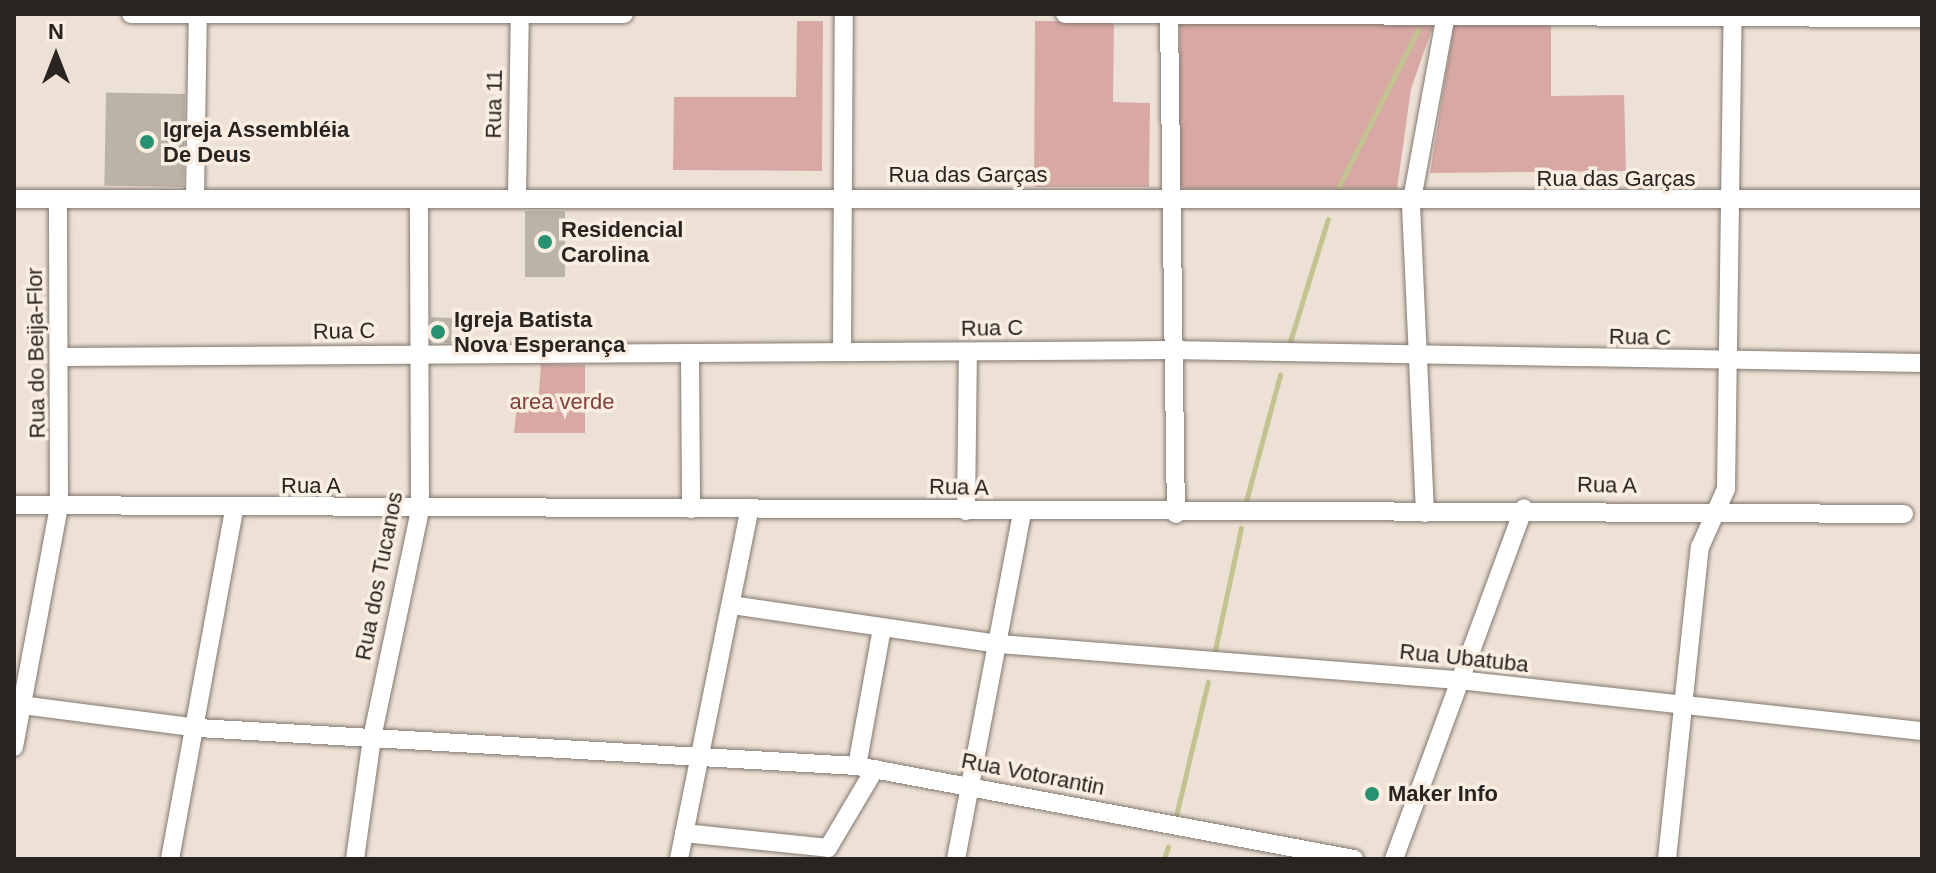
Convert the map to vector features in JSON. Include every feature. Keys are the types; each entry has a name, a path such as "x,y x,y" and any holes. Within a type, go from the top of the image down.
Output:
{"street":[{"path":"131,14 624,14"},
{"path":"842,352 846,199 844,14"},
{"path":"1065,14 1445,19 1922,18"},
{"path":"195,196 198,15"},
{"name":"Rua 11","path":"517,196 520,15"},
{"path":"1169,16 1167,199 1176,514"},
{"path":"1667,859 1700,547 1719,511 1726,489 1733,16"},
{"path":"1425,513 1411,205 1445,19"},
{"name":"Rua das Garças","path":"14,199 195,196 419,202 517,196 1167,199 1411,205 1922,199"},
{"name":"Rua do Beija-Flor","path":"14,747 18,705 59,506 62,357 58,200"},
{"name":"Rua dos Tucanos","path":"355,859 372,738 420,511 419,202"},
{"name":"Rua C","path":"62,357 1170,350 1728,363 1922,363"},
{"path":"966,511 968,352"},
{"path":"690,355 691,509"},
{"name":"Rua A","path":"14,505 234,510 750,508 1176,514 1425,513 1524,508 1904,514"},
{"path":"679,859 750,508"},
{"path":"1394,859 1524,508"},
{"path":"170,859 198,728 234,510"},
{"path":"956,859 973,788 1022,512"},
{"name":"Rua Ubatuba","path":"731,605 999,644 1459,680 1681,709 1922,731"},
{"path":"684,833 828,848 866,768 882,629"},
{"path":"18,705 198,728 701,752"},
{"name":"Rua Votorantin","path":"701,752 866,768 1354,859"}],"green space":[{"path":"797,21 823,21 822,171 673,170 674,97 796,97"},
{"path":"1035,21 1114,21 1113,102 1150,103 1149,187 1034,187"},
{"path":"1180,23 1434,23 1411,89 1397,189 1185,189 1177,183"},
{"path":"1551,23 1551,96 1624,95 1626,171 1430,173 1454,25"},
{"name":"area verde","path":"541,364 585,365 585,433 514,433 517,406 538,405"}],"building":[{"name":"Igreja Assembléia De Deus","path":"106,93 185,94 183,187 104,186"},
{"name":"Residencial Carolina","path":"525,211 565,211 565,277 525,277"},
{"name":"Igreja Batista Nova Esperança","path":"431,317 452,318 451,343 430,342"}],"waterway":[{"path":"1336,192 1418,30"},
{"path":"1288,348 1328,219"},
{"path":"1246,501 1280,375"},
{"path":"1214,655 1241,528"},
{"path":"1175,820 1208,682"},
{"path":"1164,859 1168,847"}],"place":[{"name":"Igreja Assembléia De Deus","path":"147,142"},
{"name":"Residencial Carolina","path":"545,242"},
{"name":"Igreja Batista Nova Esperança","path":"438,332"},
{"name":"Maker Info","path":"1372,794"}]}
